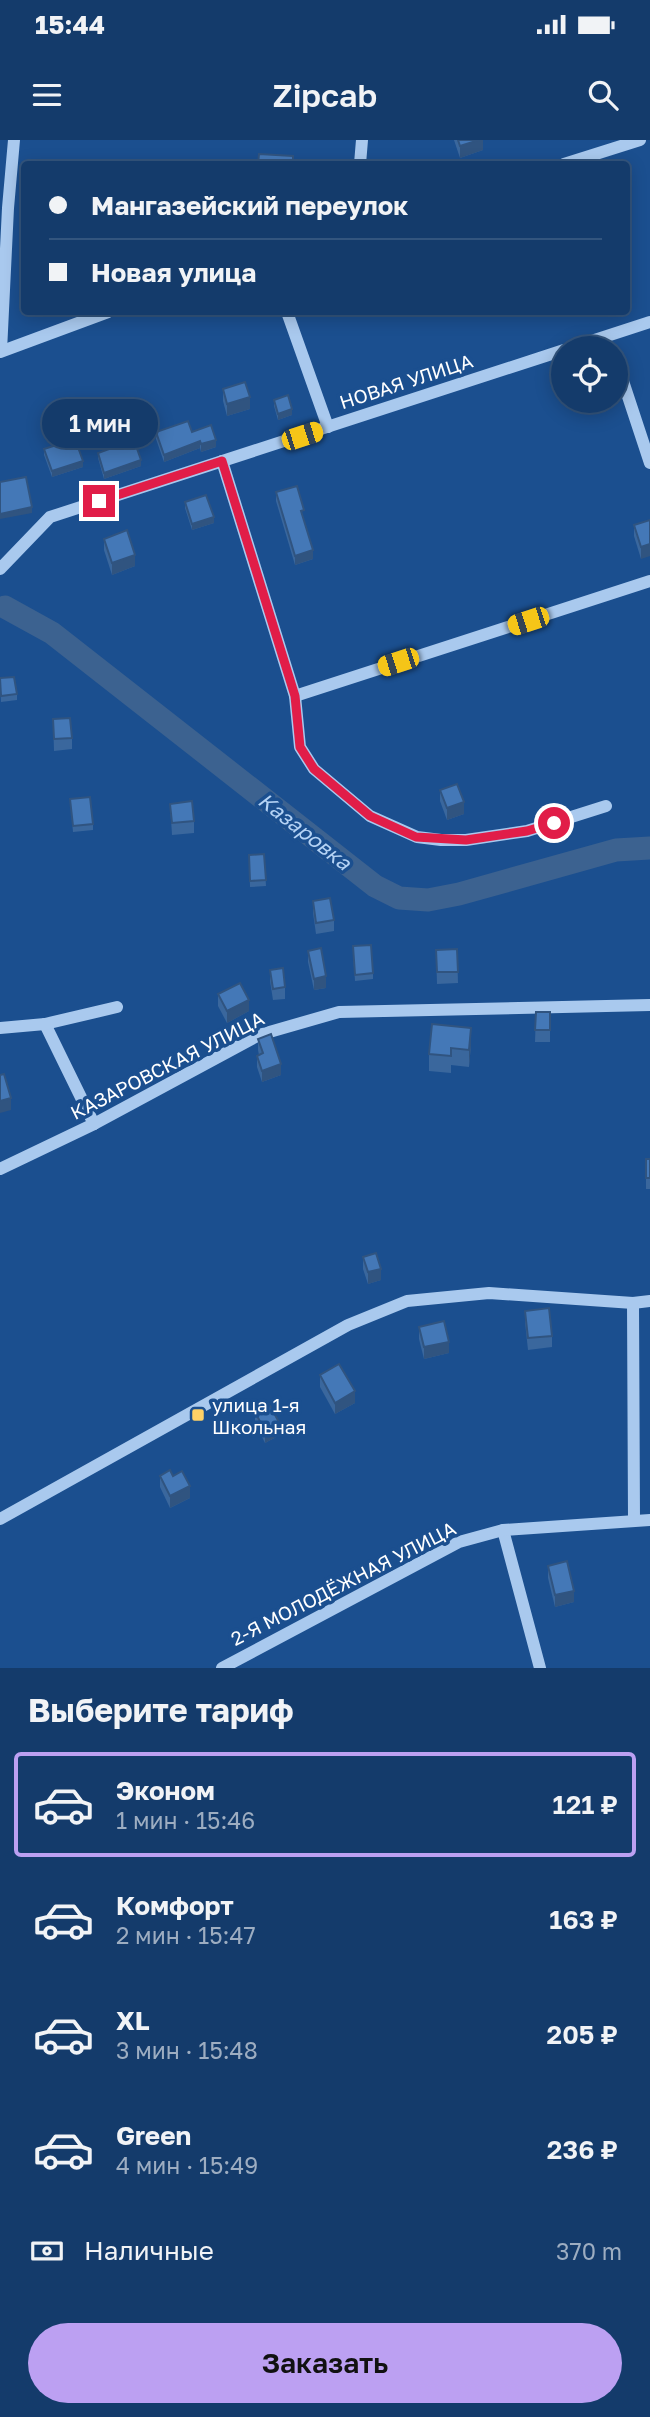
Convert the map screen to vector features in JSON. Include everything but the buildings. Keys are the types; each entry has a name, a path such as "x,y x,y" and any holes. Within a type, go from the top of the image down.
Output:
{"street":[{"path":"14,140 4,207 1,352 100,315"},
{"path":"360,161 362,140"},
{"path":"574,161 640,140"},
{"path":"288,315 328,427"},
{"path":"622,336 650,322"},
{"name":"НОВАЯ УЛИЦА","path":"0,569 50,517 551,354"},
{"path":"628,396 650,463"},
{"path":"222,461 295,696 300,747 314,769 370,816 416,837 466,840 527,831 606,806"},
{"path":"295,696 650,581"},
{"name":"КАЗАРОВСКАЯ УЛИЦА","path":"0,1169 94,1124 259,1035 339,1012 650,1005"},
{"path":"0,1028 45,1024 117,1007"},
{"path":"45,1024 94,1124"},
{"path":"0,1519 348,1325 407,1301 489,1293 633,1303 650,1301"},
{"path":"633,1303 634,1520"},
{"name":"2-Я МОЛОДЁЖНАЯ УЛИЦА","path":"222,1668 459,1542 503,1530 650,1520"},
{"path":"503,1530 540,1668"}],"waterway":[{"name":"Казаровка","path":"5,607 52,633 375,886 399,898 428,900 459,894 616,850 650,848"}],"place":[{"name":"улица 1-я Школьная","path":"198,1415"}],"route":[{"path":"99,501 222,461 295,696 300,747 314,769 370,816 416,837 466,840 527,831 554,823"}]}
